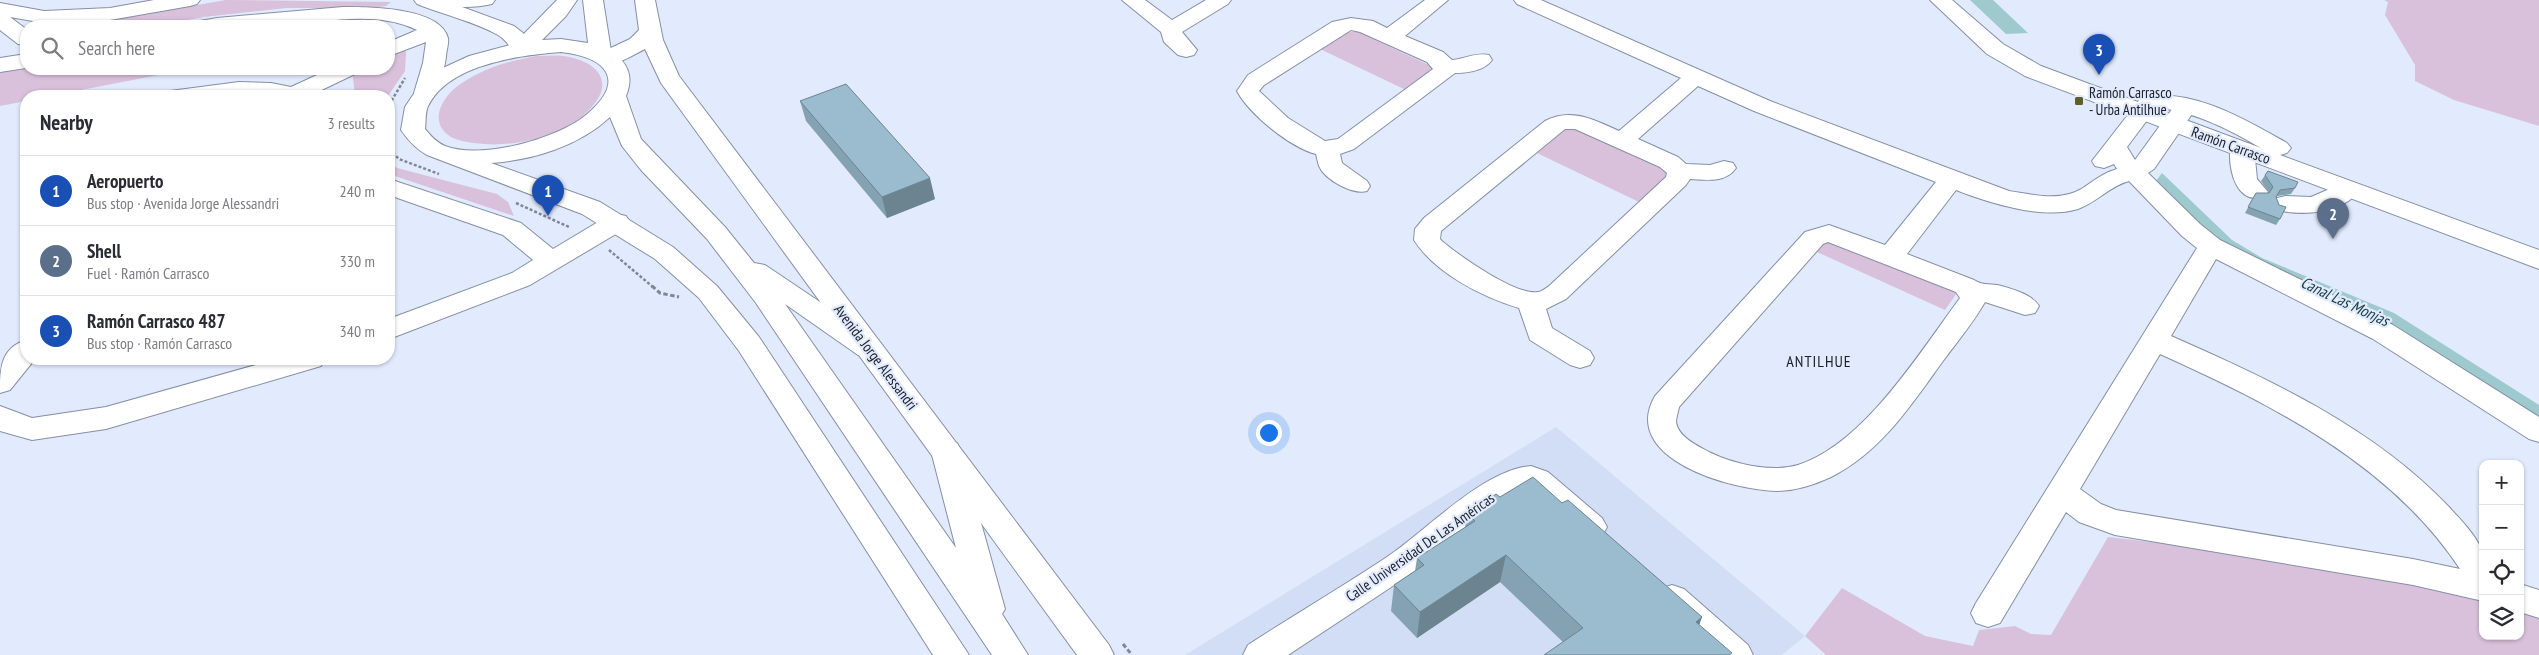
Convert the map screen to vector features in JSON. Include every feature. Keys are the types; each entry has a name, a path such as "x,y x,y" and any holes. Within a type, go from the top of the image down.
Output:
{"main road":[{"path":"0,9 44,17 110,14 190,0"},
{"path":"424,0 506,31 515,38 522,48"},
{"path":"444,0 485,0"},
{"path":"522,48 559,12 567,0"},
{"path":"593,0 604,56"},
{"name":"Avenida Jorge Alessandri","path":"645,0 649,32 657,58 669,78 1097,655"},
{"path":"1132,0 1171,30 1172,37 1186,50"},
{"path":"1171,30 1221,0"},
{"path":"1389,37 1438,0"},
{"path":"1524,0 1762,106 1987,193 2031,203 2068,203 2102,172 2145,108 2167,101 2200,111 2250,132 2298,158"},
{"name":"Ramón Carrasco","path":"1940,0 1995,49 2017,63 2059,82 2298,158 2539,246"},
{"name":"Ramón Carrasco","path":"1958,0 2029,56 2145,108"},
{"path":"282,20 369,13 409,18 433,31 438,44 425,93 414,112 413,130 445,164 488,170 563,196 616,222 664,253 686,272 729,317 952,655"},
{"path":"0,20 20,35"},
{"path":"1445,67 1440,77 1346,144 1327,149 1309,144 1254,102 1248,95 1249,87 1256,80 1345,25 1361,25 1435,57 1445,67 1467,66 1481,60"},
{"path":"395,47 433,31"},
{"path":"604,56 638,44 649,32"},
{"path":"425,93 460,68 490,56 522,48 570,46 604,56 616,66 620,75 620,86 615,97 604,112 586,126 536,148 445,164"},
{"path":"0,66 20,62"},
{"path":"303,90 335,75"},
{"path":"1622,141 1695,77"},
{"path":"615,97 630,141 736,257 766,297 1011,655"},
{"path":"2102,172 2112,178 2133,172 2145,164 2177,119"},
{"name":"Ramón Carrasco","path":"2177,119 2242,150 2539,260"},
{"path":"1680,171 1677,180 1557,293 1546,300 1530,301 1514,296 1453,263 1430,244 1426,234 1428,229 1556,123 1566,121 1578,122 1669,162 1680,171 1713,173 1724,168"},
{"path":"1327,149 1331,166 1358,186"},
{"path":"2242,150 2242,165 2246,180 2250,188 2256,192"},
{"path":"2133,172 2191,230 2212,246 2295,286 2383,332 2539,430"},
{"path":"1891,256 1952,180"},
{"path":"395,189 512,229 552,262"},
{"path":"2286,204 2296,207 2310,206 2332,199 2348,189"},
{"path":"395,327 521,279 616,222"},
{"path":"1972,292 1972,301 1888,416 1828,464 1808,474 1778,480 1731,473 1699,460 1668,438 1660,421 1665,404 1814,238 1824,234 1835,234 1965,286 1972,292 1995,294 2025,306"},
{"path":"1988,614 2212,246"},
{"path":"736,257 868,348"},
{"path":"1530,301 1540,333 1580,358"},
{"path":"2155,340 2275,397 2369,457 2425,503 2442,520 2462,544 2479,570"},
{"path":"0,383 20,358"},
{"path":"0,417 3,421 32,429 106,418 290,365"},
{"path":"946,451 992,628"},
{"name":"Calle Universidad De Las Américas","path":"1260,655 1400,565 1466,512 1520,479 1531,478 1536,480 1613,547"},
{"path":"2062,492 2090,513 2115,522 2414,572 2479,586"},
{"path":"1649,579 1736,655"},
{"path":"2524,599 2539,604"}],"path":[{"path":"395,154 412,165 445,164"},
{"path":"514,201 591,238 622,260 660,292 686,300"}],"shaded area":[{"path":"226,0 391,2 386,6 373,8 287,8 187,20 71,20 138,15"},
{"path":"2384,0 2539,0 2539,126 2454,100 2415,81 2415,65 2385,15 2388,2"},
{"path":"1343,32 1358,32 1431,66 1433,72 1408,91 1318,48"},
{"path":"395,42 406,52 405,71 392,90 354,90 353,75 395,75"},
{"path":"536,56 574,58 593,67 602,81 602,90 598,100 579,119 567,126 554,133 526,141 497,144 467,142 451,137 444,131 440,124 440,108 455,88 488,69"},
{"path":"20,67 20,75 159,75 81,90 20,90 20,102 0,106 0,71"},
{"path":"1570,126 1671,173 1639,202 1537,153"},
{"path":"395,166 497,194 508,202 514,216 395,176"},
{"path":"1830,237 1957,293 1945,310 1817,252"},
{"path":"1556,427 1805,636 1782,655 1185,655"},
{"path":"2108,537 2212,549 2381,575 2479,600 2479,640 2524,640 2524,612 2539,616 2539,655 1826,655 1805,636 1842,588 1925,636 1973,646 1979,630 2015,626 2031,634 2051,635"}],"water":[{"path":"1970,0 1993,0 2028,33 2006,34"},
{"name":"Canal Las Monjas","path":"2162,173 2232,240 2262,258 2394,313 2539,405 2539,425 2224,248 2153,185"}],"building":[{"path":"846,84 930,178 882,197 800,101"},
{"path":"2268,171 2298,182 2295,188 2280,190 2276,197 2279,205 2286,207 2280,219 2248,207 2256,193 2269,193 2273,187 2265,175"},
{"path":"1533,477 1562,503 1568,500 1702,617 1696,622 1732,653 1729,655 1544,655 1583,628 1506,555 1420,612 1394,585 1424,565 1417,558 1475,521 1467,513 1496,494 1500,497"}],"place":[{"name":"Ramón Carrasco 487","path":"2099,75"},
{"name":"Ramón Carrasco - Urba Antilhue","path":"2079,101"},
{"name":"Aeropuerto","path":"548,216"},
{"name":"Shell","path":"2333,239"}],"district":[{"name":"ANTILHUE","path":"1819,361"}]}
